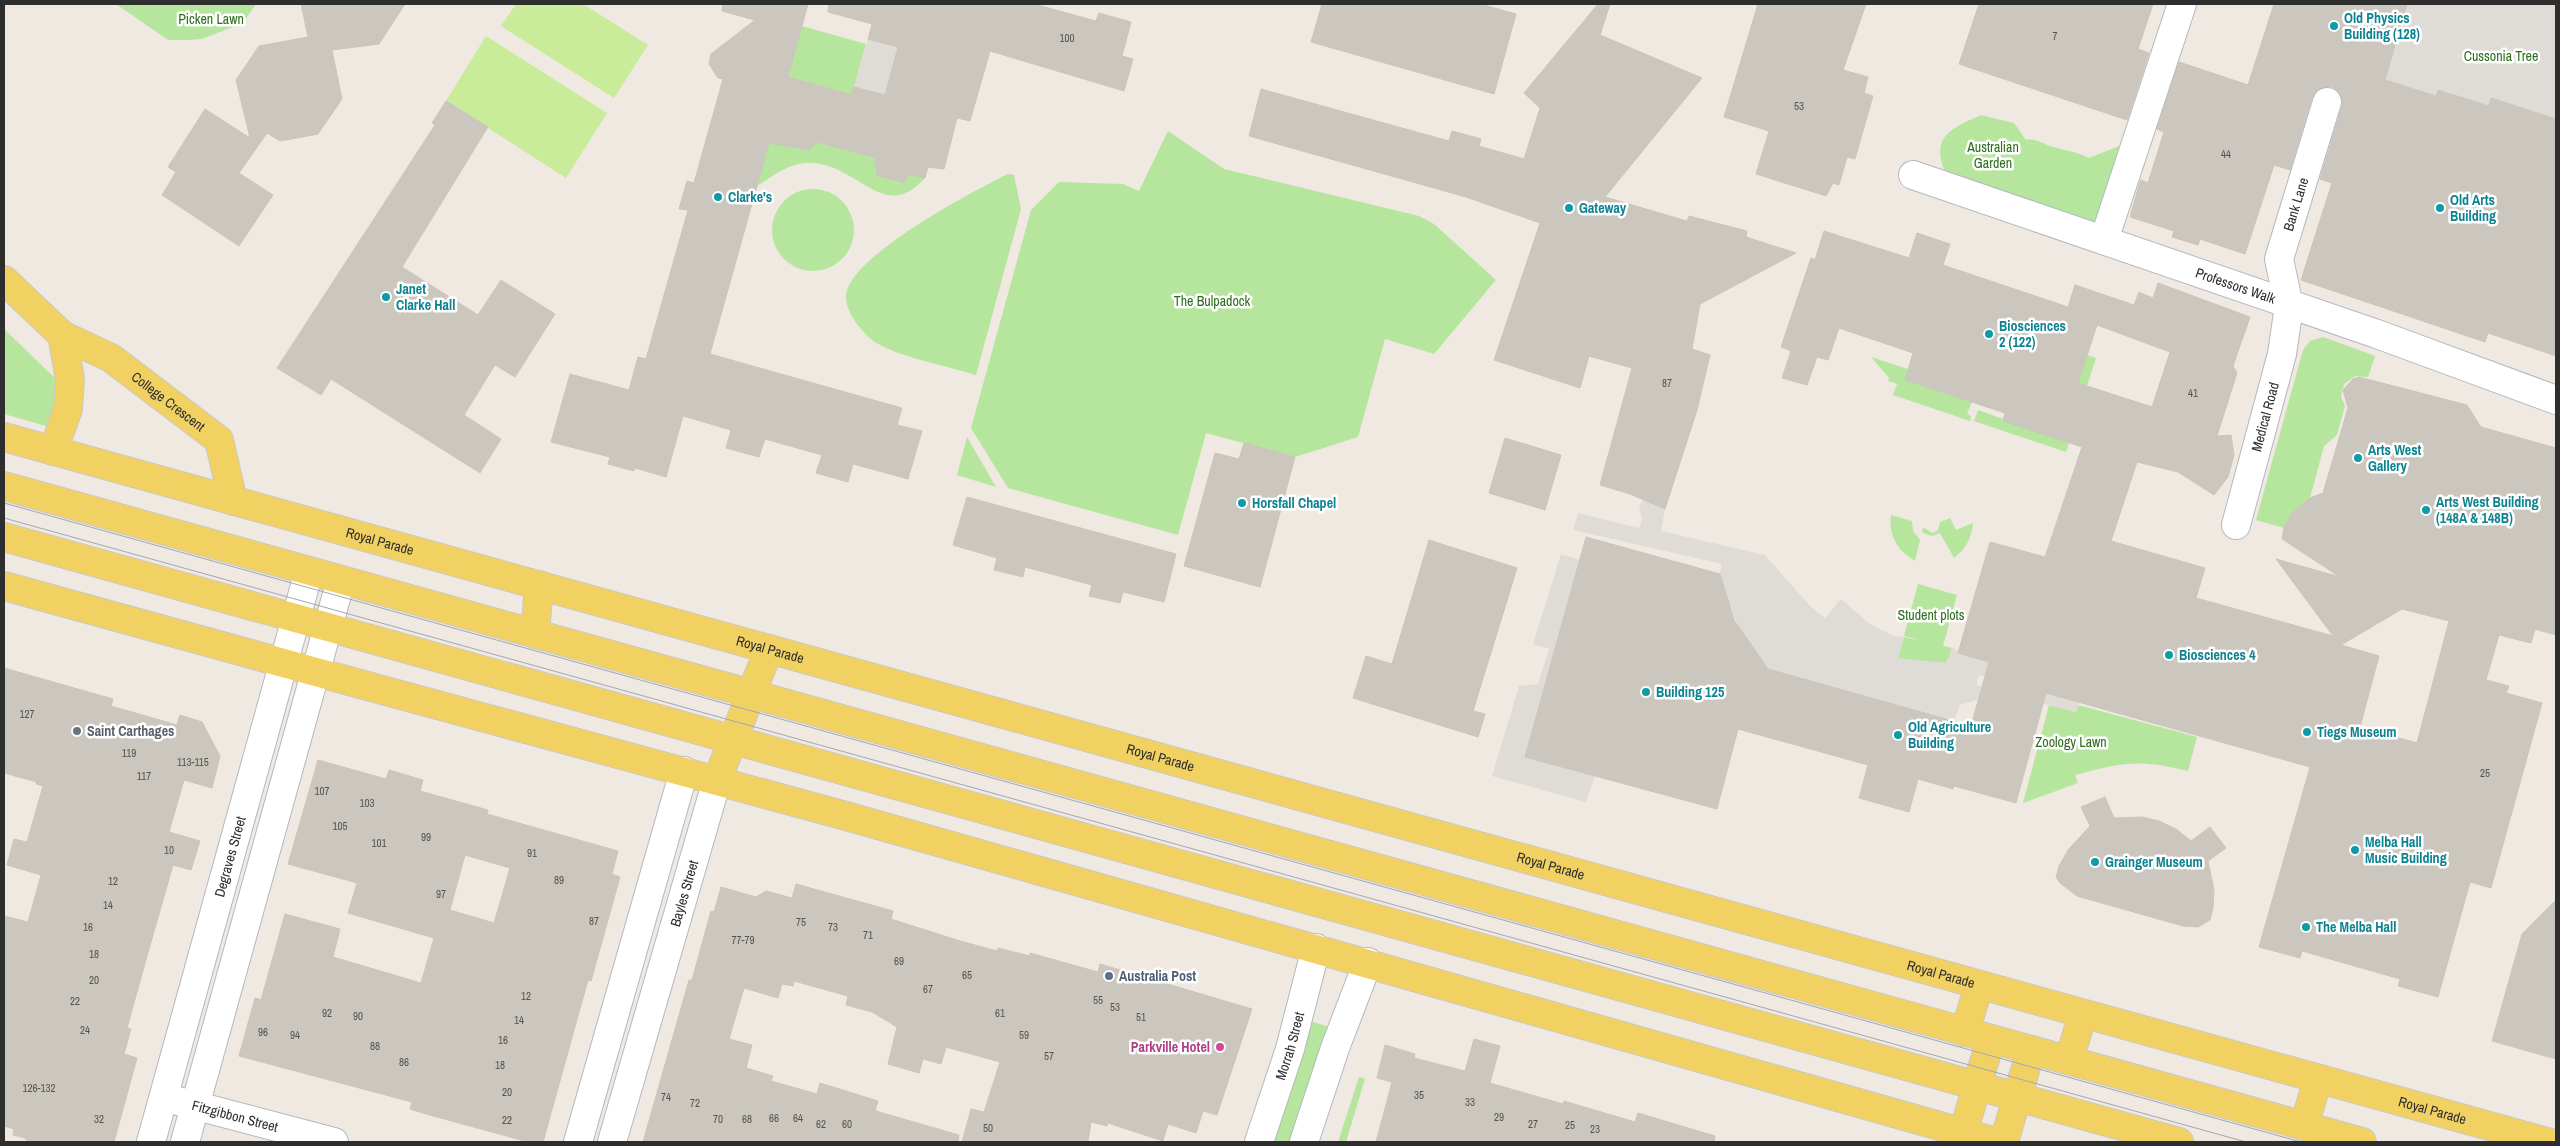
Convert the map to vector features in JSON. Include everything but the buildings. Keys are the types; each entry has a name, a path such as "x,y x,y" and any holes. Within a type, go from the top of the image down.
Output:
{"main road":[{"name":"College Crescent","path":"4,280 62,335 111,358 218,440 233,501"},
{"path":"53,451 68,409 70,379 62,335"},
{"name":"Royal Parade","path":"4,438 2547,1142"},
{"path":"4,486 2362,1142"},
{"path":"4,537 2179,1142"},
{"path":"535,634 540,585"},
{"path":"4,586 284,665 717,780 1368,962 1956,1135 1996,1142"},
{"name":"Bayles Street","path":"717,780 769,649"},
{"path":"845,816 856,774"},
{"path":"1956,1135 1977,1086 1979,985"},
{"path":"2069,1060 2083,1014"},
{"path":"2004,1142 2031,1050"},
{"path":"2304,1126 2318,1079"}],"street":[{"path":"2104,240 2182,4"},
{"name":"Bank Lane","path":"2289,306 2279,260 2327,102"},
{"name":"Professors Walk","path":"1913,176 2104,240 2289,306 2377,334 2556,400"},
{"name":"Medical Road","path":"2236,525 2282,354 2289,306"},
{"name":"Degraves Street","path":"151,1142 310,571"},
{"path":"185,1142 341,580"},
{"path":"578,1142 684,771"},
{"name":"Bayles Street","path":"612,1142 717,780"},
{"name":"Morrah Street","path":"1259,1142 1290,1049 1316,948"},
{"path":"1304,1142 1335,1048 1368,962"},
{"name":"Fitzgibbon Street","path":"164,1098 195,1104 334,1142"}],"green space":[{"name":"Picken Lawn","path":"116,4 256,4 243,23 202,39 168,40"},
{"path":"516,4 583,4 648,45 614,98 501,26"},
{"path":"802,26 866,44 852,95 788,77"},
{"path":"486,36 607,113 566,178 446,101"},
{"name":"Australian Garden","path":"1981,115 2014,123 2026,140 2037,141 2089,158 2119,146 2125,148 2102,218 2088,226 1947,176 1942,163 1941,144 1951,130"},
{"name":"The Bulpadock","path":"1168,131 1224,169 1419,216 1434,224 1496,280 1434,354 1385,339 1358,437 1295,457 1206,433 1178,535 1008,488 971,428 1031,210 1059,182 1123,184 1139,191"},
{"path":"772,132 800,148 809,150 818,142 876,158 874,166 878,168 876,175 905,183 908,174 925,178 910,191 896,195 882,193 839,170 823,164 805,163 786,168 757,186"},
{"path":"1008,174 1014,175 1021,209 976,375 896,352 870,338 855,321 846,301 846,294 853,278 869,261 916,226 969,194"},
{"path":"813,189 829,192 842,201 851,214 854,230 851,246 842,259 829,268 813,271 797,268 784,259 775,246 772,230 775,214 784,201 797,192"},
{"path":"4,329 56,379 60,387 60,430 4,414"},
{"path":"2323,337 2375,356 2368,377 2355,376 2344,384 2341,397 2345,406 2337,435 2324,446 2310,498 2291,514 2284,528 2256,520 2303,350 2310,341"},
{"path":"2087,355 2096,358 2066,452 1974,421 1978,410 2059,439"},
{"path":"1871,357 1908,369 1905,380 1972,402 1967,414 1971,416 1970,421 1893,395 1897,384 1888,381 1889,378"},
{"path":"967,437 996,487 957,475"},
{"path":"1891,515 1912,521 1913,531 1920,540 1915,561 1899,548 1891,530"},
{"path":"1950,518 1956,530 1973,523 1968,542 1954,558 1940,533 1932,536 1923,533 1922,529 1924,528 1933,533 1938,530 1940,522"},
{"name":"Student plots","path":"1918,584 1957,595 1943,646 1952,648 1947,663 1897,658 1904,637 1926,642 1904,636"},
{"name":"Zoology Lawn","path":"2049,705 2076,712 2078,705 2197,737 2188,771 2144,764 2106,767 2075,775 2078,783 2023,803"},
{"path":"1307,1020 1332,1028 1295,1142 1267,1142"},
{"path":"1359,1077 1365,1079 1346,1142 1338,1142"}],"shaded area":[{"path":"2407,4 2556,4 2556,119 2492,98 2487,113 2456,103 2458,96 2450,93 2439,90 2436,96 2385,80"},
{"path":"868,39 898,47 883,103 872,92 854,87"},
{"path":"1652,487 1650,503 1665,509 1661,531 1765,555 1812,608 1825,618 1841,599 1870,624 1894,636 1904,637 1898,658 1946,663 1952,648 1964,654 2083,688 2076,712 2041,703 2004,682 1979,675 1976,685 1986,688 1983,698 1960,705 1954,721 1756,666 1725,597 1719,574 1722,564 1573,530 1578,513 1639,528 1642,520 1639,506"},
{"path":"1561,554 1580,560 1526,757 1595,776 1586,802 1492,776 1519,686 1538,684 1549,649 1533,644"}],"tram line":[{"path":"4,503 2301,1142"},
{"path":"4,518 2246,1142"}],"place":[{"name":"Old Physics Building (128)","path":"2334,26"},
{"name":"Clarke's","path":"718,197"},
{"name":"Gateway","path":"1569,208"},
{"name":"Old Arts Building","path":"2440,208"},
{"name":"Janet Clarke Hall","path":"386,297"},
{"name":"Biosciences 2 (122)","path":"1989,334"},
{"name":"Arts West Gallery","path":"2358,458"},
{"name":"Horsfall Chapel","path":"1242,503"},
{"name":"Arts West Building (148A & 148B)","path":"2426,510"},
{"name":"Biosciences 4","path":"2169,655"},
{"name":"Building 125","path":"1646,692"},
{"name":"Saint Carthages","path":"77,731"},
{"name":"Tiegs Museum","path":"2307,732"},
{"name":"Old Agriculture Building","path":"1898,735"},
{"name":"Melba Hall Music Building","path":"2355,850"},
{"name":"Grainger Museum","path":"2095,862"},
{"name":"The Melba Hall","path":"2306,927"},
{"name":"Australia Post","path":"1109,976"},
{"name":"Parkville Hotel","path":"1220,1047"}],"park label":[{"name":"Cussonia Tree","path":"2501,56"}]}
